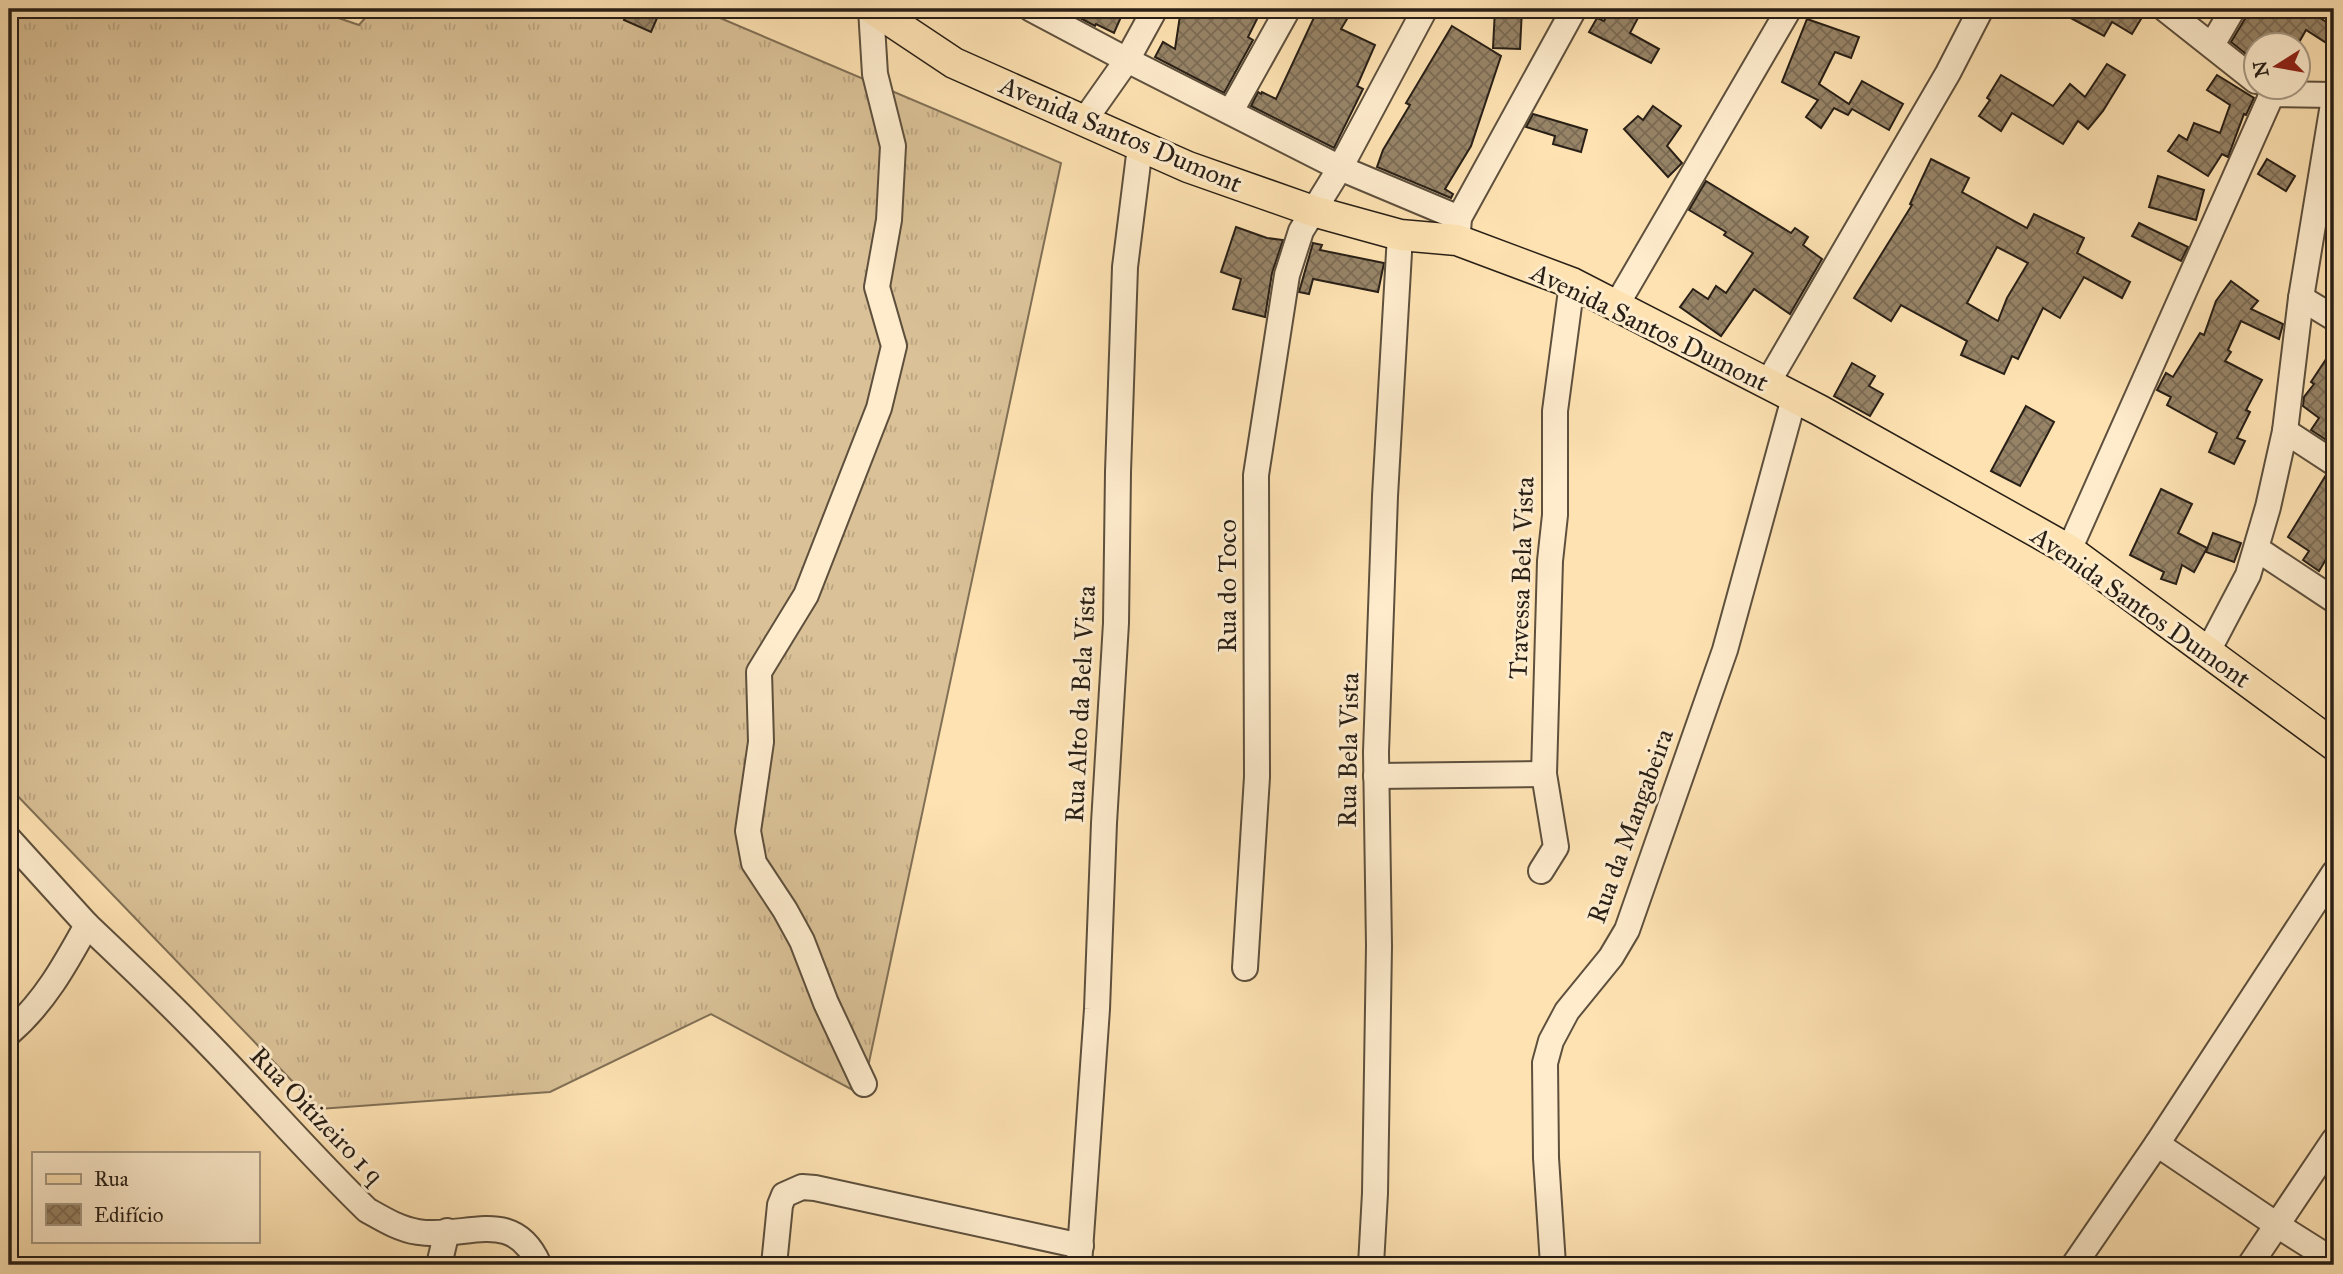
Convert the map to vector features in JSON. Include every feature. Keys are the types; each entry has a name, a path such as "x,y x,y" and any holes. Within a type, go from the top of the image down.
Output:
{"main road":[{"name":"Avenida Santos Dumont","path":"872,9 954,63 1188,167 1313,211 1400,235 1458,229 1572,283 1794,398 2069,550 2334,745"}],"street":[{"path":"864,1084 826,1003 802,941 754,863 748,831 761,742 759,672 806,596 879,408 894,346 877,287 889,220 893,146 875,74 872,9"},
{"path":"1031,9 1458,229 1574,9"},
{"path":"1084,121 1127,60 1155,9"},
{"path":"1231,111 1288,9"},
{"name":"Rua do Toco","path":"1245,968 1257,777 1256,475 1287,275 1294,248 1313,211 1340,168 1425,9"},
{"path":"1616,306 1788,9"},
{"path":"1767,384 1948,73 1982,9"},
{"path":"2165,9 2242,69"},
{"path":"2212,45 2233,9"},
{"path":"2207,653 2248,575 2285,431 2301,298 2328,179 2334,97 2312,94"},
{"path":"2069,550 2258,102"},
{"name":"Rua Alto da Bela Vista","path":"1080,1255 1097,1009 1104,822 1116,623 1125,267 1140,147"},
{"name":"Rua Bela Vista","path":"1371,1265 1375,1193 1379,946 1376,776 1385,496 1400,235"},
{"name":"Travessa Bela Vista","path":"1541,871 1556,847 1544,774 1550,561 1555,515 1555,411 1572,283"},
{"path":"2301,298 2334,318"},
{"name":"Rua da Mangabeira","path":"1553,1265 1546,1158 1545,1063 1551,1041 1567,1012 1611,957 1627,930 1725,650 1794,398"},
{"path":"2285,431 2334,463"},
{"path":"2256,549 2334,600"},
{"path":"1376,776 1544,774"},
{"name":"Rua Oitizeiro 1 q","path":"9,839 87,925 193,1028 367,1210 395,1226 419,1232 494,1227 510,1232 526,1243 539,1265"},
{"path":"2074,1265 2157,1144 2334,873"},
{"path":"9,1033 51,987 87,925"},
{"path":"2250,1265 2334,1140"},
{"path":"2157,1144 2277,1226 2334,1261"},
{"path":"774,1265 780,1205 784,1195 802,1186 890,1203 1080,1255"},
{"path":"439,1265 447,1231"}],"green space":[{"path":"9,9 312,9 359,25 373,9 699,9 1061,163 862,1095 711,1014 550,1092 319,1109 9,787"}],"building":[{"path":"629,9 661,9 651,32 624,20"},
{"path":"1063,9 1103,9 1121,17 1114,33"},
{"path":"1181,9 1262,9 1248,37 1253,40 1224,93 1155,57 1163,42 1175,49"},
{"path":"1318,9 1353,9 1341,29 1375,45 1357,86 1363,89 1334,148 1251,106 1258,92 1276,99"},
{"path":"1495,9 1522,9 1520,49 1493,48"},
{"path":"1611,9 1627,9 1639,16 1630,33 1659,49 1651,63 1589,32 1597,18 1604,21"},
{"path":"2054,9 2147,9 2132,34 2112,22 2104,36"},
{"path":"2248,9 2306,9 2334,27 2334,34 2328,44 2306,30 2242,32 2242,51 2231,42"},
{"path":"1807,19 1859,37 1851,58 1835,52 1819,84 1849,104 1862,81 1903,104 1889,130 1852,109 1848,115 1834,108 1821,128 1806,117 1818,100 1782,82"},
{"path":"1452,26 1501,56 1471,146 1445,189 1453,194 1451,198 1377,167 1383,150 1410,105 1406,103"},
{"path":"2107,64 2125,75 2103,111 2088,129 2078,121 2063,144 2012,113 2001,131 1979,116 1990,100 1987,98 2001,75 2053,106 2070,84 2085,97"},
{"path":"2217,75 2242,91 2242,102 2252,102 2246,115 2244,114 2228,157 2222,154 2208,176 2168,151 2179,135 2187,140 2194,123 2220,133 2230,105 2207,90"},
{"path":"1653,106 1681,126 1667,146 1682,163 1668,177 1624,129 1638,116 1643,120"},
{"path":"1533,114 1587,130 1581,152 1553,144 1555,136 1526,127"},
{"path":"1931,159 1969,178 1962,192 2027,228 2034,214 2084,238 2077,253 2130,282 2122,298 2084,277 2060,318 2043,308 2018,359 2012,356 2004,374 1961,355 1967,341 1901,305 1891,321 1854,298 1912,205 1910,204","holes":["1997,247 2028,263 2007,298 1998,321 1967,303"]},
{"path":"2267,159 2295,176 2286,191 2258,174"},
{"path":"2158,176 2204,190 2196,220 2149,207"},
{"path":"1706,181 1791,233 1795,228 1808,237 1803,245 1822,259 1790,314 1754,289 1721,336 1680,307 1693,289 1708,299 1716,286 1726,293 1753,253 1724,235 1726,232 1689,210"},
{"path":"2139,223 2188,247 2181,261 2132,236"},
{"path":"1236,227 1267,238 1283,240 1272,273 1265,317 1233,309 1241,279 1221,272"},
{"path":"1313,243 1322,245 1320,250 1384,263 1378,292 1313,279 1309,294 1299,292"},
{"path":"2231,281 2258,301 2251,309 2283,324 2279,339 2241,321 2228,350 2231,352 2225,361 2262,380 2246,410 2250,412 2237,438 2245,441 2234,464 2209,452 2217,433 2167,405 2171,397 2157,390 2166,373 2173,377 2200,333 2204,335 2216,301"},
{"path":"2334,347 2334,445 2311,430 2319,418 2303,406 2304,397 2314,384 2311,382"},
{"path":"1852,363 1875,376 1869,386 1883,394 1870,416 1834,396"},
{"path":"2026,406 2054,422 2020,486 1991,471"},
{"path":"2326,475 2334,478 2334,567 2325,561 2319,571 2303,560 2309,551 2288,537"},
{"path":"2161,489 2192,504 2178,533 2207,548 2194,572 2182,565 2176,584 2161,579 2164,572 2130,555"},
{"path":"2213,533 2241,543 2234,562 2206,552"}]}
